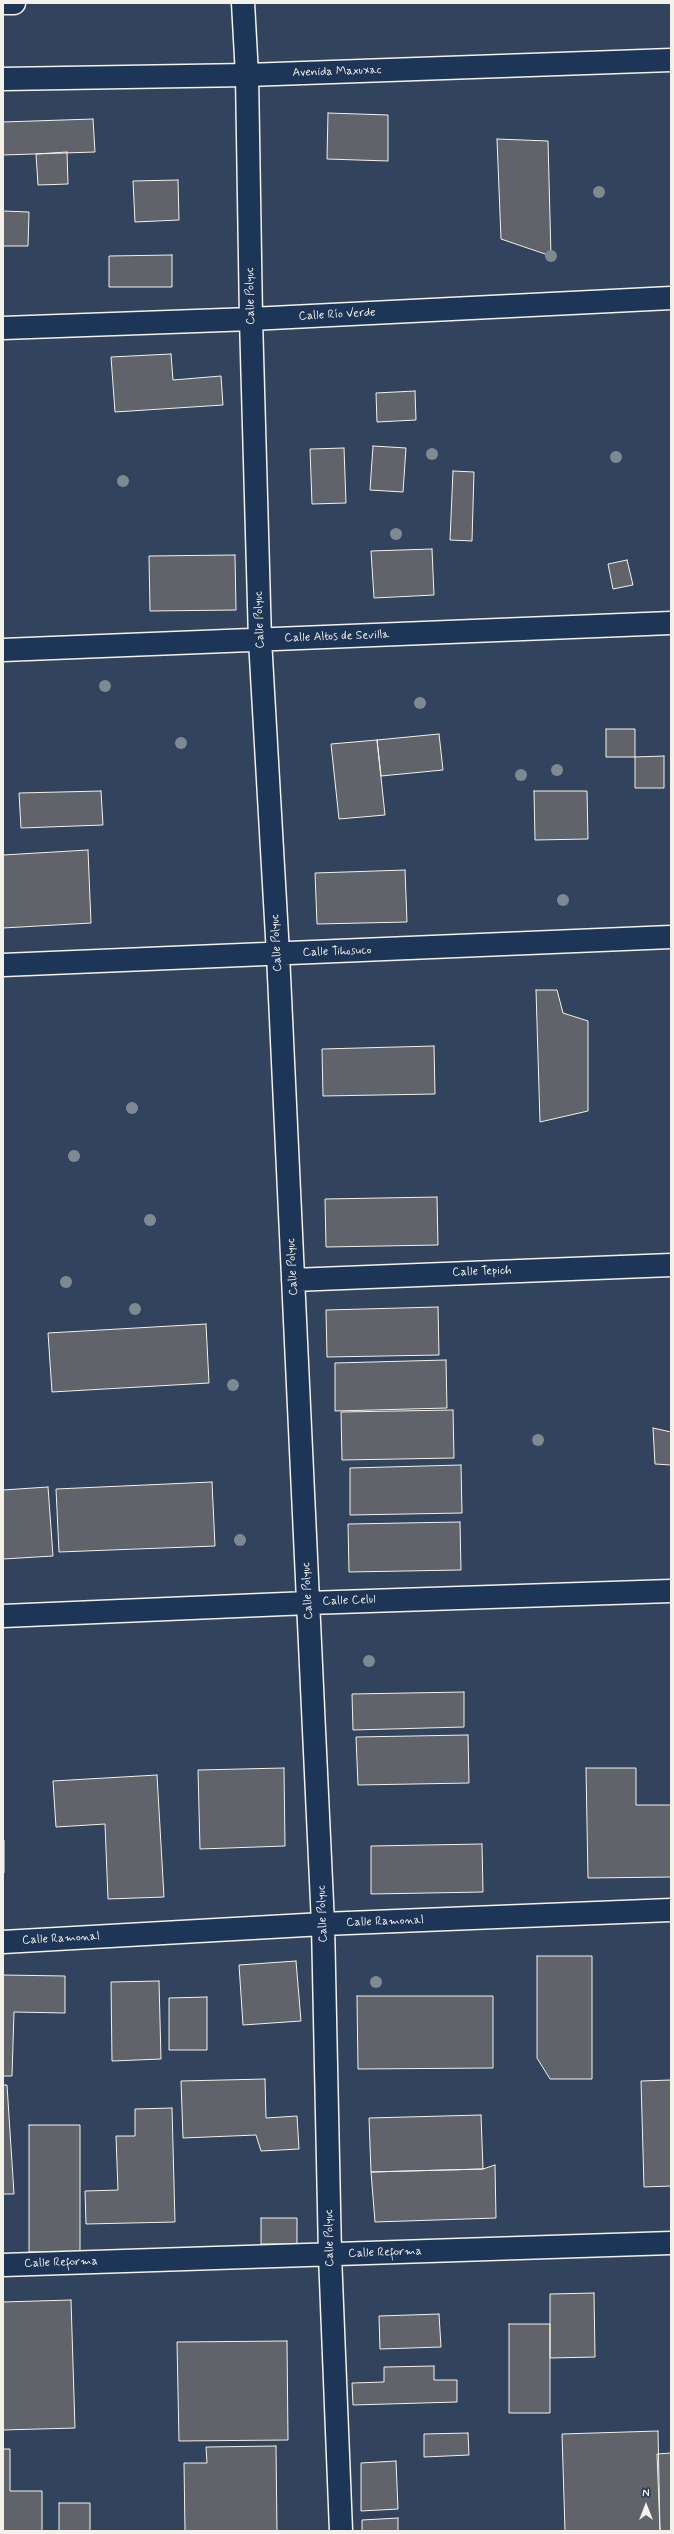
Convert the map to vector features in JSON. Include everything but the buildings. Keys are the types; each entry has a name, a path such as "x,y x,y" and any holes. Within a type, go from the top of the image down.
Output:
{"street":[{"path":"3,3 14,3"},
{"name":"Calle Polyuc","path":"243,3 248,75 251,319 260,640 278,954 324,1924 330,2255 341,2531"},
{"name":"Avenida Maxuxac","path":"3,79 248,75 671,60"},
{"name":"Calle Río Verde","path":"3,328 251,319 671,298"},
{"name":"Calle Altos de Sevilla","path":"3,650 671,623"},
{"name":"Calle Tihosuco","path":"3,965 671,937"},
{"name":"Calle Tepich","path":"293,1280 671,1265"},
{"name":"Calle Celul","path":"3,1616 308,1603 671,1591"},
{"name":"Calle Ramonal","path":"3,1942 324,1924 671,1910"},
{"name":"Calle Reforma","path":"3,2265 671,2244"}]}
